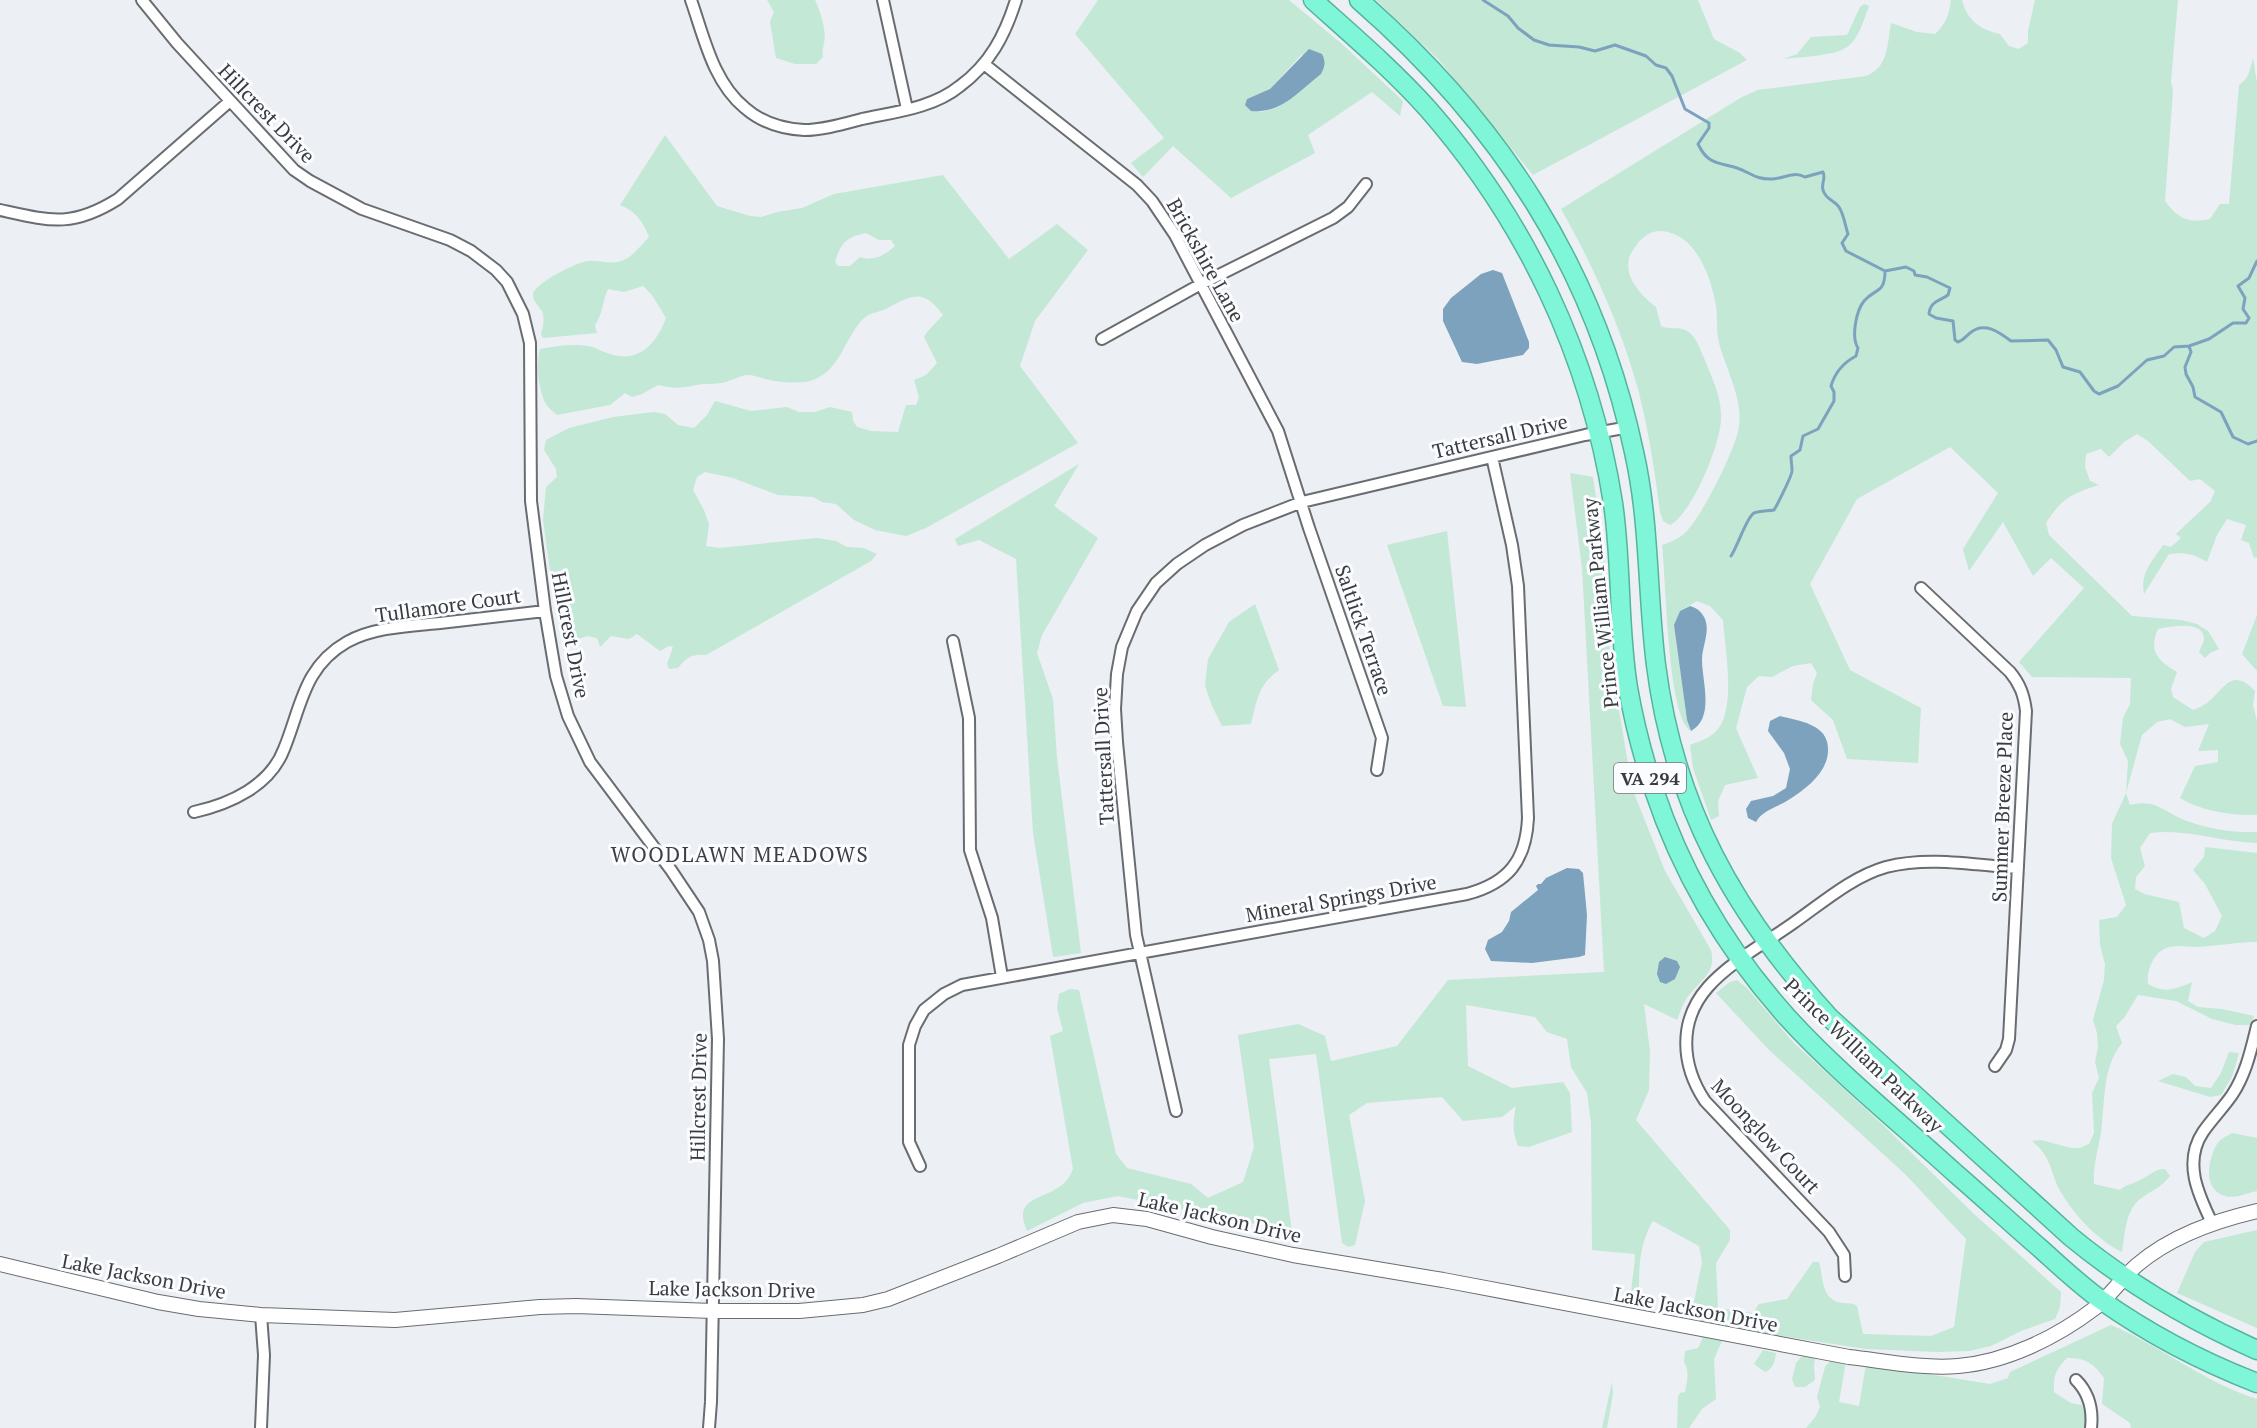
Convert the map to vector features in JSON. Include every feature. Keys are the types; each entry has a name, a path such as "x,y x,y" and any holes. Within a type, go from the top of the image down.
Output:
{"highway":[{"name":"Prince William Parkway","path":"1313,0 1387,66 1426,108 1486,182 1532,258 1555,305 1582,375 1599,432 1613,506 1618,549 1628,685 1643,754 1657,799 1683,861 1719,927 1741,960 1790,1020 1842,1071 2069,1275 2103,1302 2181,1348 2257,1383"},
{"name":"Prince William Parkway","path":"1359,0 1447,84 1500,150 1527,190 1570,265 1591,310 1605,347 1629,427 1642,494 1656,664 1669,736 1689,801 1704,836 1732,891 1766,943 1830,1018 2071,1237 2125,1278 2184,1315 2257,1350"}],"street":[{"name":"Hillcrest Drive","path":"142,0 165,29 283,159 310,181 362,209 450,240 471,251 496,270 507,282 523,314 530,343 531,501 556,676 568,716 590,762 683,888 699,912 709,940 714,971 718,1039 709,1428"},
{"path":"691,0 720,78 732,96 760,118 788,128 804,130 823,128 907,109 951,93 972,77 984,64 1001,39 1016,0"},
{"path":"883,0 907,109"},
{"name":"Brickshire Lane","path":"984,64 1115,167 1152,201 1175,235 1278,431 1302,502"},
{"path":"0,210 58,221 77,219 104,208 118,199 230,101"},
{"path":"1102,339 1201,284 1333,218 1348,207 1366,184"},
{"name":"Tattersall Drive","path":"1176,1111 1139,952 1117,742 1115,709 1117,674 1122,647 1137,611 1156,583 1177,564 1205,545 1243,525 1302,502 1599,432 1629,427"},
{"name":"Mineral Springs Drive","path":"920,1166 909,1142 909,1045 915,1026 924,1010 944,994 962,985 1002,977 1467,894 1488,888 1514,867 1527,840 1528,818 1518,586 1512,545 1492,457"},
{"name":"Saltlick Terrace","path":"1302,502 1383,738 1377,770"},
{"name":"Summer Breeze Place","path":"1921,588 2010,672 2022,692 2026,711 2008,1039 2006,1050 1995,1066"},
{"name":"Tullamore Court","path":"194,812 211,808 241,795 267,776 284,751 303,691 311,677 329,656 348,642 368,634 409,626 545,611"},
{"path":"953,641 969,717 970,850 992,918 1002,977"},
{"name":"Moonglow Court","path":"1845,1276 1844,1255 1829,1232 1705,1101 1690,1075 1685,1046 1690,1017 1707,988 1741,960 1846,886 1882,868 1922,862 2018,868"},
{"path":"2212,1223 2194,1181 2195,1154 2202,1133 2241,1080 2257,1026"},
{"name":"Lake Jackson Drive","path":"0,1264 158,1302 199,1309 261,1315 395,1320 576,1306 713,1311 799,1311 834,1309 888,1299 1078,1222 1113,1215 1147,1219 1212,1237 1293,1255 1443,1280 1840,1355 1897,1363 1956,1366 1995,1359 2055,1335 2103,1302 2140,1263 2164,1246 2212,1223 2257,1211"},
{"path":"261,1315 264,1355 261,1428"},
{"path":"2076,1380 2089,1402 2091,1428"}],"green space":[{"path":"767,0 815,0 825,33 823,57 816,64 795,64 776,58 770,22 774,12"},
{"path":"1098,0 1289,0 1342,44 1403,101 1400,116 1372,92 1308,135 1315,153 1231,198 1173,146 1143,177 1131,163 1164,138 1075,34","holes":["1303,53 1279,107 1261,112 1247,99 1270,89"]},
{"path":"1376,0 1698,0 1714,39 1740,53 1747,60 1533,175 1438,59"},
{"path":"1951,0 1962,0 1967,13 1975,23 1986,30 2000,34 2009,46 2019,49 2028,43 2028,31 2035,0 2178,0 2165,201 2174,212 2190,220 2210,219 2220,204 2229,204 2239,85 2247,77 2253,58 2257,83 2257,557 2254,558 2249,543 2241,540 2246,525 2227,519 2217,535 2207,562 2189,554 2169,554 2144,594 2145,573 2163,545 2171,547 2181,538 2176,534 2210,502 2215,491 2200,479 2190,481 2148,441 2137,434 2124,442 2109,457 2101,449 2086,454 2085,467 2090,481 2099,485 2081,491 2062,502 2046,523 2049,535 2132,616 2181,620 2197,624 2208,631 2219,649 2205,658 2199,652 2204,639 2198,629 2185,626 2158,629 2154,643 2157,655 2177,672 2171,689 2173,697 2193,710 2207,703 2223,687 2234,680 2240,680 2255,691 2253,705 2257,721 2257,815 2217,812 2180,798 2195,766 2218,762 2218,750 2198,751 2209,724 2185,727 2170,719 2157,722 2142,735 2126,793 2128,761 2120,744 2123,718 2130,704 2131,678 2032,677 2019,662 2084,588 2051,558 2033,576 2003,522 1969,571 1963,549 1998,493 1950,447 1857,499 1810,584 1850,670 1921,708 1918,763 1847,759 1833,720 1811,700 1817,673 1811,663 1793,666 1772,677 1759,676 1747,687 1736,728 1758,778 1725,785 1718,801 1719,816 1711,820 1693,768 1690,745 1712,735 1718,729 1727,706 1728,676 1723,620 1710,606 1697,601 1680,611 1674,625 1687,720 1691,731 1683,721 1672,675 1662,545 1684,534 1693,524 1709,497 1737,437 1739,405 1718,338 1714,295 1700,258 1684,239 1661,231 1650,233 1640,240 1630,255 1629,273 1635,286 1656,307 1661,326 1684,330 1695,339 1715,386 1721,408 1720,426 1712,458 1688,507 1670,525 1663,521 1660,512 1646,424 1638,389 1619,330 1602,289 1561,209 1742,97 1758,90 1866,76 1874,72 1886,54 1891,23 1917,32 1935,34 1946,19"},
{"path":"1864,4 1869,6 1863,23 1855,39 1847,47 1826,54 1783,59 1797,54 1811,37 1847,35 1860,7"},
{"path":"665,135 717,206 750,216 761,217 802,208 834,194 943,175 1009,259 1057,224 1088,250 1035,321 1020,366 1078,443 926,528 906,536 875,530 854,520 836,504 822,502 813,497 778,495 733,478 705,472 697,477 693,490 709,524 706,546 719,548 817,538 836,541 847,547 864,548 877,554 871,561 706,655 690,657 678,668 669,669 667,664 673,647 669,646 660,651 637,634 629,639 611,636 600,647 597,638 587,636 563,644 558,618 562,610 557,606 555,597 561,592 559,585 552,585 543,520 546,487 557,477 556,469 544,450 546,440 569,428 613,417 654,412 665,414 678,425 694,428 707,415 715,401 751,411 787,407 799,412 815,412 830,407 852,412 853,421 857,427 871,431 898,432 906,405 916,405 919,397 914,380 926,375 937,363 924,337 943,315 929,301 917,297 903,300 865,317 835,363 820,377 810,381 781,382 747,375 719,383 685,387 658,385 632,397 625,393 610,405 557,415 547,405 541,392 538,369 540,349 580,345 608,354 635,355 649,346 659,333 666,318 652,295 643,286 624,292 608,289 600,317 595,325 597,333 543,338 541,334 543,314 535,301 533,294 535,289 557,274 583,262 613,263 625,260 649,237 638,217 620,205","holes":["866,233 879,240 891,240 895,246 879,257 870,259 860,257 850,266 838,266 835,262 842,246 849,239"]},
{"path":"1079,464 1054,506 1098,538 1042,635 1037,653 1053,699 1057,758 1081,953 1053,957 1033,833 1016,559 979,540 958,546 955,539"},
{"path":"1570,473 1593,477 1605,560 1610,656 1632,788 1665,871 1711,950 1709,971 1687,998 1677,1020 1644,1004 1650,1052 1649,1090 1636,1120 1730,1230 1730,1240 1716,1263 1718,1308 1753,1313 1759,1304 1787,1299 1813,1262 1819,1262 1827,1294 1838,1302 1857,1306 1863,1334 1931,1336 1954,1327 1966,1239 1905,1174 1768,1049 1716,993 1730,982 1737,980 1747,988 1793,1042 1882,1124 1974,1214 2061,1292 2060,1307 2055,1319 2021,1331 1991,1346 1969,1351 1937,1352 1866,1349 1690,1322 1702,1262 1699,1246 1653,1221 1642,1251 1639,1305 1632,1304 1635,1254 1592,1250 1591,1123 1587,1093 1571,1067 1567,1039 1547,1032 1535,1017 1466,1005 1468,1066 1512,1088 1563,1082 1570,1093 1572,1132 1529,1147 1518,1146 1514,1126 1516,1106 1502,1117 1463,1121 1442,1097 1367,1103 1349,1115 1365,1201 1355,1245 1348,1247 1342,1243 1316,1054 1269,1059 1292,1232 1118,1196 1083,1203 1027,1231 1023,1217 1024,1208 1030,1202 1058,1188 1067,1180 1073,1169 1050,1036 1063,1031 1057,1008 1059,994 1070,989 1079,990 1116,1154 1127,1168 1191,1184 1208,1198 1243,1182 1254,1147 1238,1035 1298,1024 1325,1036 1331,1061 1397,1046 1448,980 1604,972 1582,568"},
{"path":"1447,531 1466,707 1443,706 1387,545"},
{"path":"1255,604 1279,670 1262,687 1251,724 1222,726 1205,686 1208,659 1229,622"},
{"path":"2257,615 2257,671 2242,654"},
{"path":"2126,793 2130,805 2147,803 2195,824 2240,832 2257,832 2257,843 2176,832 2150,833 2140,848 2145,866 2136,877 2135,889 2144,894 2179,902 2184,928 2204,938 2215,931 2222,916 2205,884 2193,870 2204,857 2205,847 2257,853 2257,942 2168,947 2160,951 2154,959 2149,969 2148,980 2148,984 2165,990 2192,982 2188,1001 2198,1007 2222,1009 2254,1016 2251,1025 2236,1025 2212,1019 2176,1001 2138,995 2124,1018 2116,1026 2122,1043 2108,1074 2094,1184 2120,1190 2158,1170 2165,1169 2170,1176 2160,1186 2140,1199 2131,1210 2126,1224 2122,1252 2096,1235 2074,1211 2058,1186 2044,1154 2032,1141 2041,1140 2071,1148 2080,1148 2089,1144 2094,1133 2092,1093 2099,1078 2095,1062 2098,1047 2097,1033 2093,1020 2104,980 2105,964 2100,945 2099,920 2117,917 2126,905 2111,858 2112,824"},
{"path":"2229,1052 2239,1053 2232,1077 2221,1095 2210,1097 2158,1081 2173,1074 2186,1077 2195,1086 2211,1088 2221,1073"},
{"path":"2232,1133 2257,1138 2257,1191 2229,1197 2213,1187 2209,1173 2211,1158 2217,1144"},
{"path":"2257,1230 2257,1328 2177,1293 2195,1252 2204,1242"},
{"path":"2111,1325 2148,1343 2219,1384 2257,1399 2257,1428 2131,1428 2130,1423 2102,1404 2104,1378 2096,1369 2084,1360 2067,1358 2056,1373 2054,1392 2071,1403 2082,1405 2087,1422 2086,1428 1806,1428 1820,1407 1817,1397 1825,1367 1832,1359 1846,1361 1839,1402 1859,1406 1866,1364 1990,1384 2008,1378 2010,1372"},
{"path":"1703,1337 1722,1341 1714,1359 1716,1399 1702,1409 1689,1428 1677,1428 1678,1397 1680,1393 1685,1392 1687,1380 1685,1351 1698,1348"},
{"path":"1763,1350 1776,1353 1773,1364 1765,1372 1754,1364"},
{"path":"1802,1356 1815,1358 1815,1380 1805,1387 1795,1387 1792,1379 1796,1363"},
{"path":"1612,1382 1613,1394 1607,1428 1602,1428"}],"water":[{"path":"1309,49 1322,54 1325,64 1321,74 1289,100 1271,109 1251,111 1245,105 1247,99 1270,89"},
{"path":"1493,270 1502,273 1529,342 1529,348 1523,355 1477,364 1462,362 1443,321 1443,309 1451,298 1481,274"},
{"path":"1690,606 1702,614 1707,627 1702,660 1705,708 1703,717 1691,731 1687,720 1674,625 1680,611"},
{"path":"1780,716 1812,725 1824,734 1827,741 1827,758 1815,779 1797,795 1763,814 1756,822 1748,818 1746,809 1751,801 1773,796 1786,788 1790,769 1784,753 1768,731 1770,721"},
{"path":"1567,868 1579,869 1583,873 1587,915 1585,955 1532,963 1491,961 1485,949 1488,940 1502,932 1509,921 1511,912 1538,890 1536,886 1538,884"},
{"path":"1665,957 1677,961 1680,967 1675,979 1666,984 1660,982 1657,974 1659,962"}],"waterway":[{"path":"1483,0 1508,16 1518,28 1534,40 1549,45 1579,47 1595,51 1615,45 1646,56 1656,65 1666,68 1672,76 1685,109 1709,123 1709,128 1698,144 1706,156 1719,163 1767,179 1793,175 1805,177 1823,172 1824,193 1839,207 1848,234 1842,243 1846,251 1885,271 1906,267 1914,271 1915,275 1927,277 1950,288 1948,295 1931,306 1929,314 1936,318 1953,321 1955,340 1958,342 1981,328 1996,331 2011,341 2048,340 2056,350 2063,367 2080,372 2094,391 2099,394 2118,386 2147,360 2164,356 2174,347 2189,346 2209,339 2233,323 2246,323 2249,318 2243,309 2245,298 2238,286 2249,278 2257,261"},
{"path":"1731,556 1751,516 1756,512 1774,510 1792,473 1791,456 1800,450 1803,436 1818,429 1834,401 1831,386 1835,376 1843,365 1856,356 1858,348 1855,324 1859,311 1864,301 1879,290 1883,284 1885,271"},
{"path":"2189,346 2191,352 2185,367 2195,397 2221,412 2233,437 2248,444 2257,441"}],"district":[{"name":"WOODLAWN MEADOWS","path":"740,854"}]}
